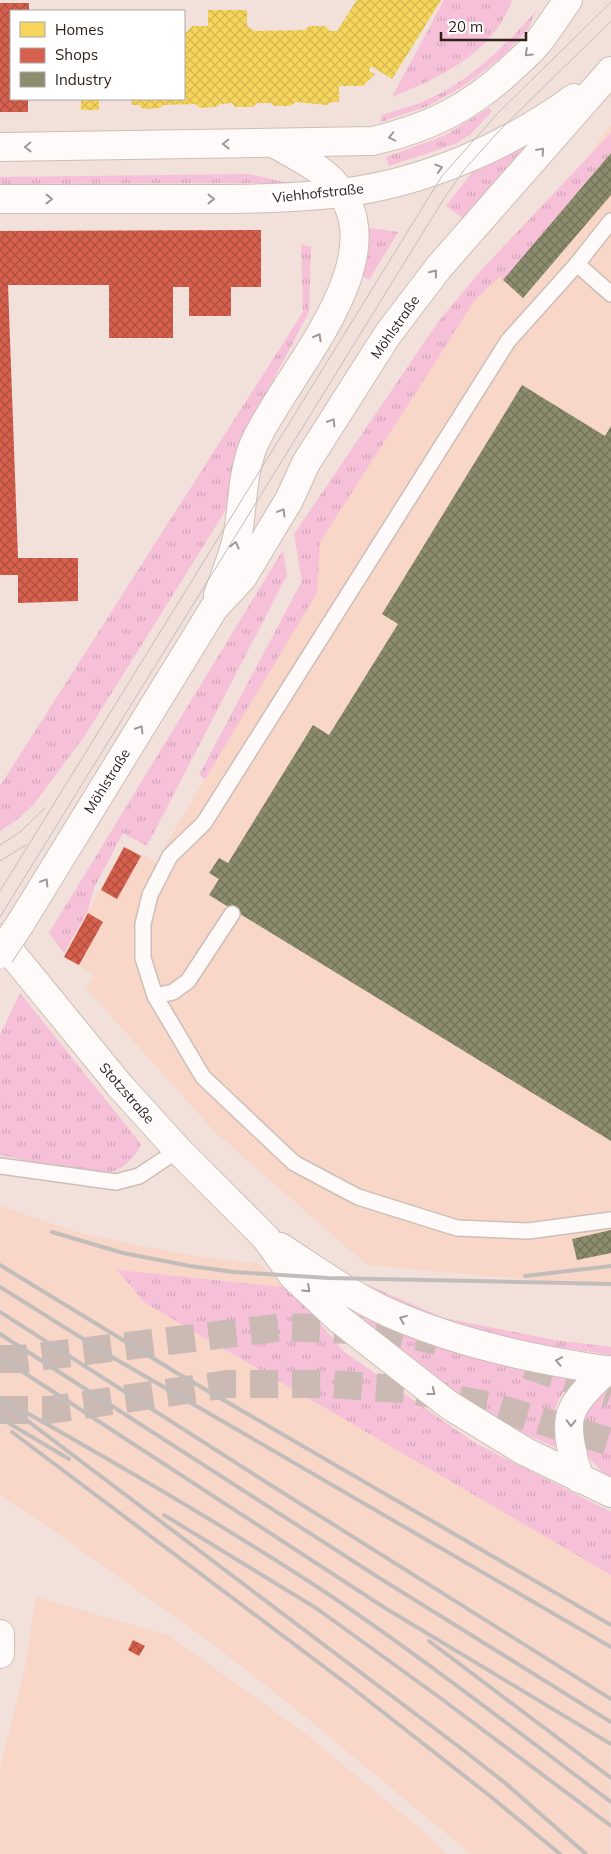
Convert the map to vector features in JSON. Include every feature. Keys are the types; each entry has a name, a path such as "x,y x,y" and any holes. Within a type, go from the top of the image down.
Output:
{"main road":[{"path":"0,147 373,141 408,133 438,121 468,104 505,74 534,47 568,0"},
{"name":"Möhlstraße","path":"0,954 10,931 214,608 242,578 289,500 306,463 388,334 438,267 609,72"},
{"name":"Viehhofstraße","path":"0,199 268,198 341,193 384,185 452,165 479,153 544,118 609,72"},
{"name":"Möhlstraße","path":"214,608 238,533 243,485 253,446 267,416 293,379 344,291 354,243 354,216 341,193 319,170 275,144"},
{"name":"Stotzstraße","path":"10,931 72,1029 178,1150 266,1238"},
{"path":"266,1238 363,1300 400,1318 479,1346 609,1371"},
{"path":"266,1238 293,1276 339,1320 449,1405 524,1451 611,1494"},
{"path":"580,1479 570,1449 571,1412 591,1384 609,1371"},
{"path":"0,1634 0,1654"}],"lane":[{"path":"611,221 577,264 508,341 204,823 170,856 150,895 144,924 142,958 155,996 203,1077 294,1163 358,1197 457,1228 528,1231 611,1220"},
{"path":"577,264 611,294"},
{"path":"155,996 174,992 188,981 232,914"},
{"path":"0,1166 116,1182 139,1176 178,1150"}],"shaded area":[{"path":"611,125 611,1287 367,1265 214,1131 86,988 94,975 63,957 124,846 156,862 314,593 319,542 475,300 526,239"},
{"path":"0,1206 74,1231 131,1244 195,1256 260,1264 284,1287 117,1271 145,1303 611,1575 610,1854 471,1854 291,1705 210,1642 34,1517 0,1496"},
{"path":"36,1597 168,1635 302,1731 423,1831 446,1854 0,1854 0,1768 24,1673"}],"green space":[{"path":"444,0 512,0 504,18 479,49 446,72 392,97"},
{"path":"536,11 528,29 503,56 465,85 428,106 381,122 382,115 411,106 445,91 474,72 500,49"},
{"path":"489,108 492,111 471,134 455,144 389,166 386,157 444,136"},
{"path":"611,133 611,153 503,280 500,276 475,300 320,542 317,593 205,779 199,775 302,581 294,534 438,322 484,267"},
{"path":"527,144 463,218 446,206 473,171"},
{"path":"248,174 288,183 0,184 0,177"},
{"path":"370,228 398,232 369,280 363,276"},
{"path":"301,244 311,247 309,312 244,435 232,500 86,734 34,804 17,820 0,831 0,786 303,312"},
{"path":"283,550 287,575 147,846 123,833 94,888 88,910 64,953 49,933"},
{"path":"20,993 141,1144 133,1157 121,1168 111,1172 89,1172 0,1155 0,1035"},
{"path":"117,1270 284,1287 307,1308 343,1351 475,1443 611,1512 611,1575 145,1303"},
{"path":"370,1286 444,1318 554,1340 611,1347 611,1355 522,1342 414,1312 360,1287"},
{"path":"359,1311 577,1375 564,1392 555,1409 553,1428 559,1449 493,1420 420,1367 358,1315"},
{"path":"611,1387 611,1480 583,1448 580,1440 580,1430 581,1421 589,1403 603,1390"}],"building: Homes":[{"path":"357,0 441,0 392,79 371,66 369,71 375,74 363,86 339,86 339,102 332,102 327,105 296,102 290,106 257,103 253,107 235,107 232,103 200,108 195,104 164,105 160,108 143,109 139,105 132,105 131,100 185,100 185,32 192,26 208,26 208,10 247,10 247,26 254,31 305,30 309,26 325,26 330,31 337,31"},
{"path":"81,100 99,100 99,110 81,110"}],"building: Shops":[{"path":"0,3 29,3 29,10 10,10 10,100 28,100 28,112 0,112"},
{"path":"261,230 261,287 231,287 231,316 189,316 189,287 173,287 173,338 109,338 109,285 8,285 18,558 78,558 78,601 18,603 18,575 0,575 0,231"},
{"path":"124,847 141,856 117,899 101,890"},
{"path":"88,913 103,922 79,965 64,957"},
{"path":"133,1640 145,1646 139,1656 128,1650"}],"building: Industry":[{"path":"611,153 611,195 523,298 503,280"},
{"path":"522,385 605,436 611,426 611,1141 209,895 219,879 209,873 219,858 228,863 313,725 329,735 398,624 382,614"},
{"path":"611,1230 611,1253 577,1260 572,1239"}],"tunnel":[{"path":"0,1359 20,1359 284,1327 397,1332 437,1341"},
{"path":"527,1365 611,1393"},
{"path":"0,1410 49,1410 228,1384 330,1384 412,1390 495,1407 611,1442"}],"tram line":[{"path":"0,891 442,176 498,113 611,2"},
{"path":"0,917 445,197 464,170 499,131 611,21"},
{"path":"0,845 20,832 45,808"},
{"path":"0,861 26,845"}],"railway":[{"path":"52,1232 123,1253 190,1266 234,1272 328,1278 611,1284"},
{"path":"0,1265 177,1373 611,1625"},
{"path":"525,1276 611,1266"},
{"path":"0,1287 112,1357 611,1647"},
{"path":"0,1312 611,1699"},
{"path":"0,1334 381,1579 611,1722"},
{"path":"0,1357 385,1608 611,1744"},
{"path":"0,1400 458,1746 504,1782 586,1854"},
{"path":"27,1413 178,1500 325,1592 434,1669 611,1802"},
{"path":"0,1418 69,1459"},
{"path":"12,1432 351,1687 490,1796 560,1854"},
{"path":"164,1515 316,1608 439,1697 611,1826"},
{"path":"429,1641 611,1778"}]}
